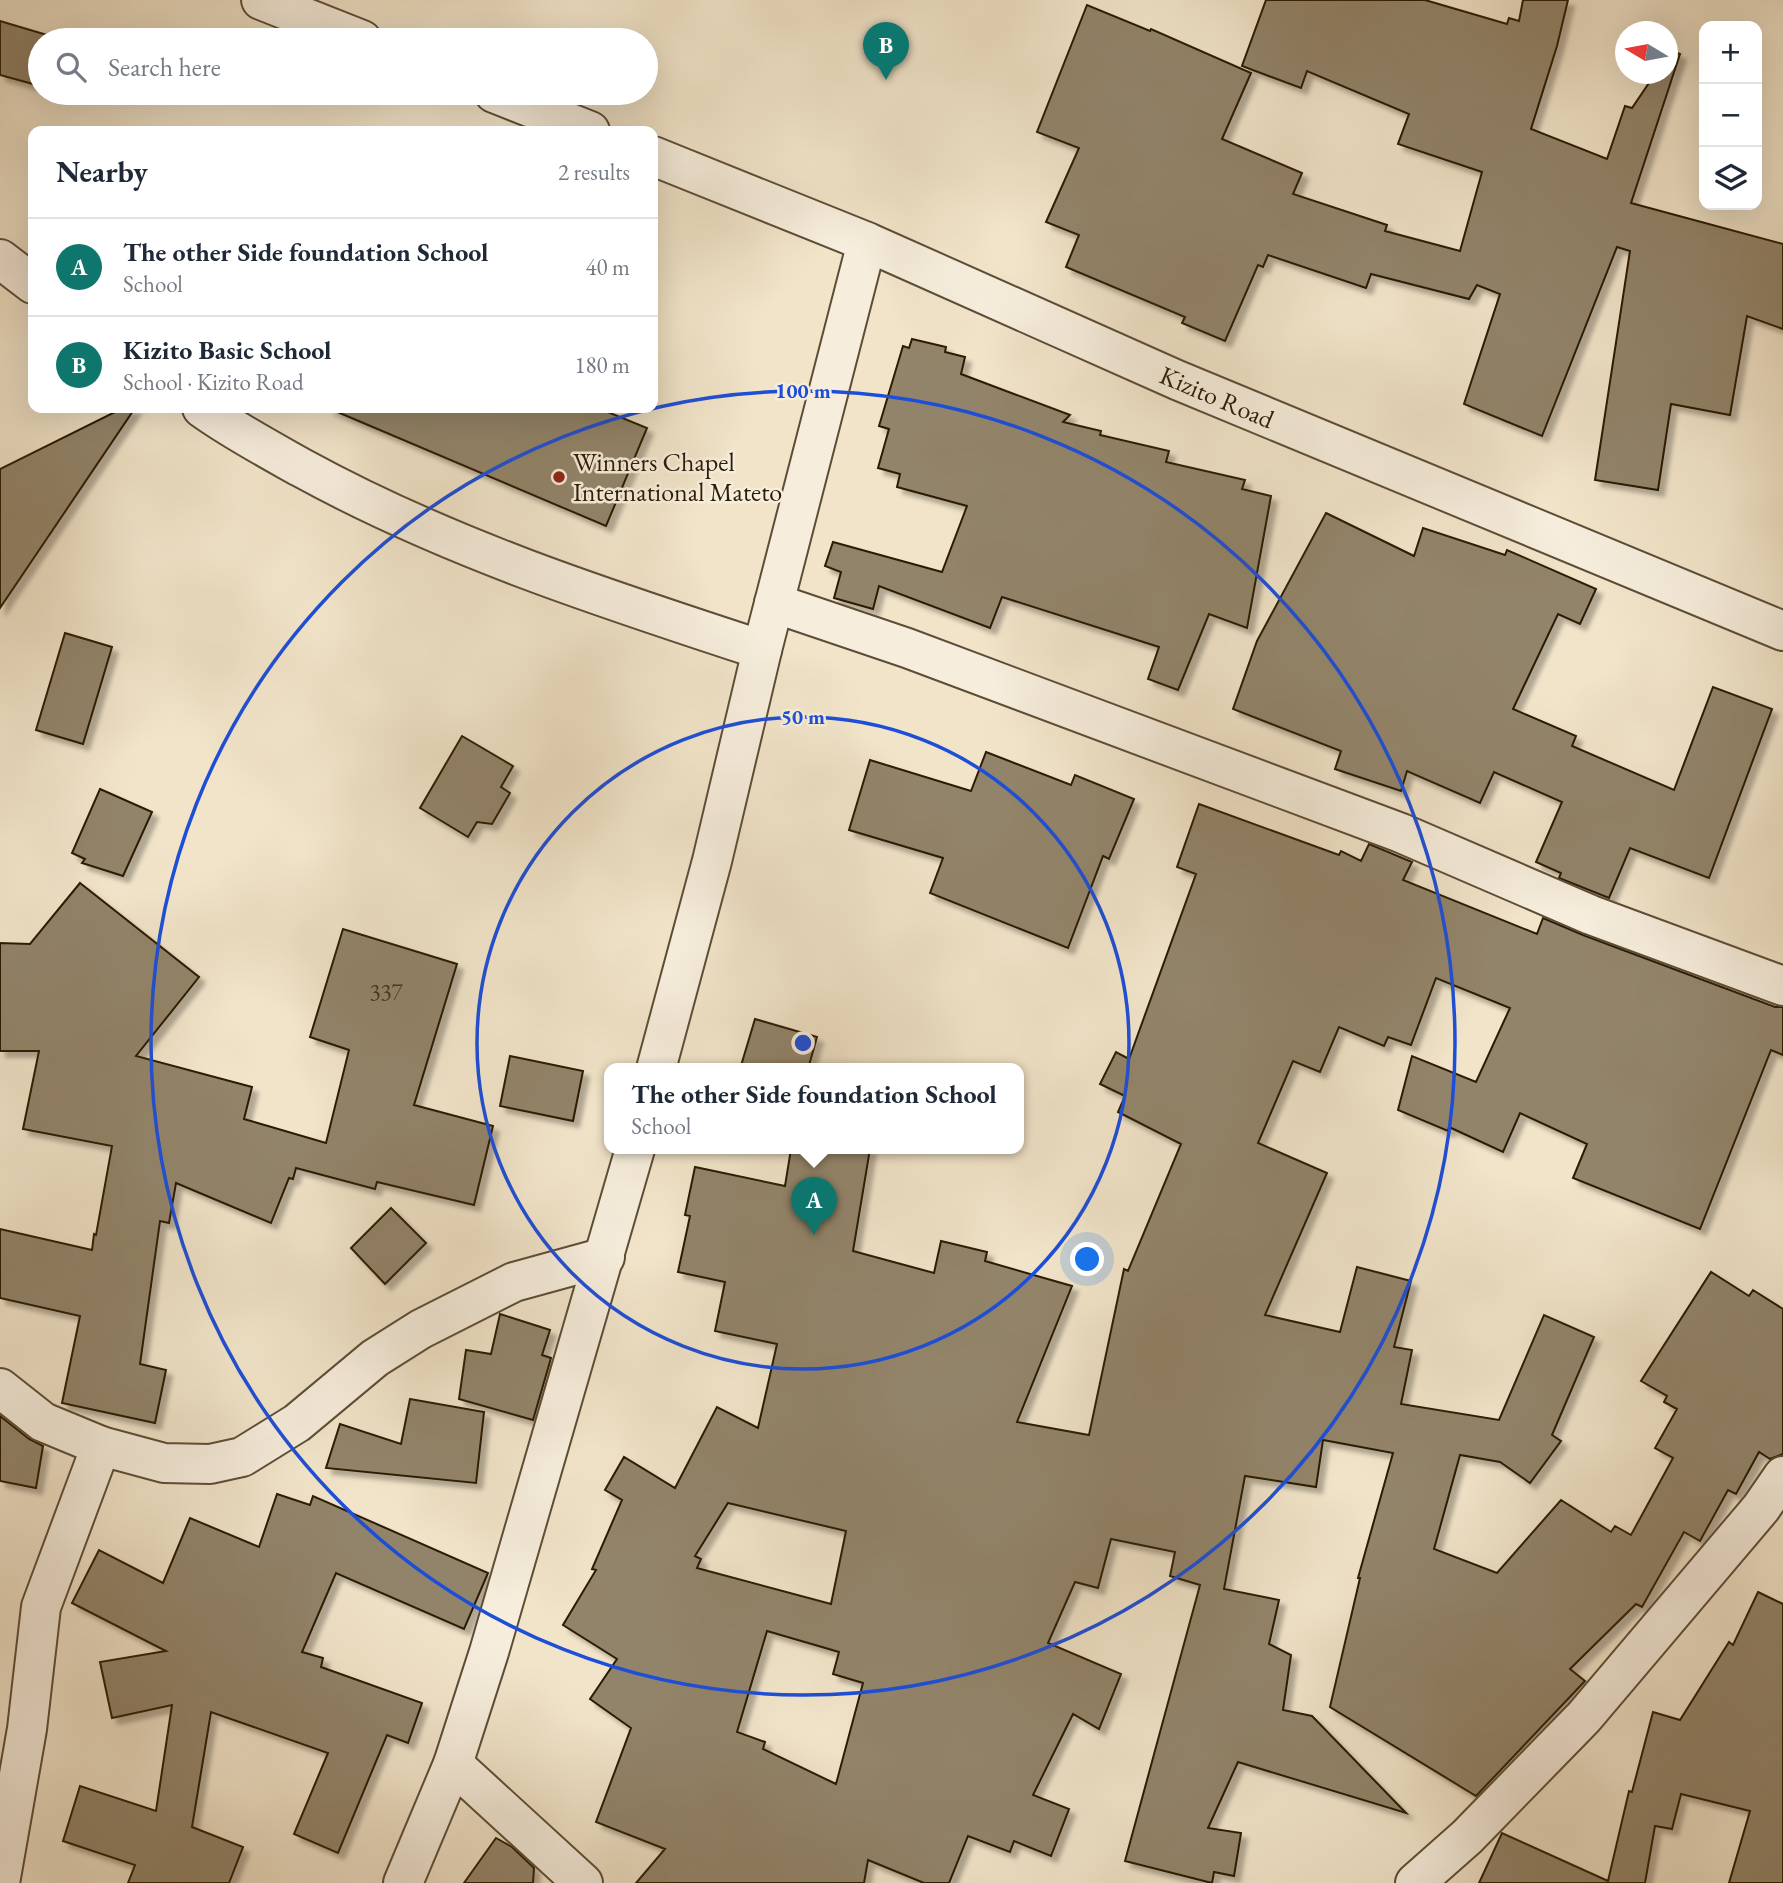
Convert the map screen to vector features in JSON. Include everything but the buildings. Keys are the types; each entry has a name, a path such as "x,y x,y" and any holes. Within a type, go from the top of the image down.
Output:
{"street":[{"path":"261,0 332,28"},
{"path":"524,105 577,126"},
{"name":"Kizito Road","path":"658,158 867,242 1177,380 1783,631"},
{"path":"658,1063 712,861 762,650 867,242"},
{"path":"0,259 28,280"},
{"path":"209,413 231,429 351,495 478,551 611,600 762,650"},
{"path":"774,603 907,648 1388,828 1591,915 1783,986"},
{"path":"403,1883 453,1764 496,1628 634,1154"},
{"path":"0,1388 43,1422 102,1446 164,1463 210,1464 242,1457 296,1423 375,1358 421,1329 514,1282 605,1257"},
{"path":"0,1883 27,1729 41,1607 102,1446"},
{"path":"1415,1883 1467,1837 1584,1717 1761,1508 1783,1476"},
{"path":"453,1764 583,1883"}],"place":[{"name":"Kizito Basic School","path":"886,80"},
{"name":"Winners Chapel International Mateto","path":"559,477"},
{"name":"The other Side foundation School","path":"814,1235"}]}
